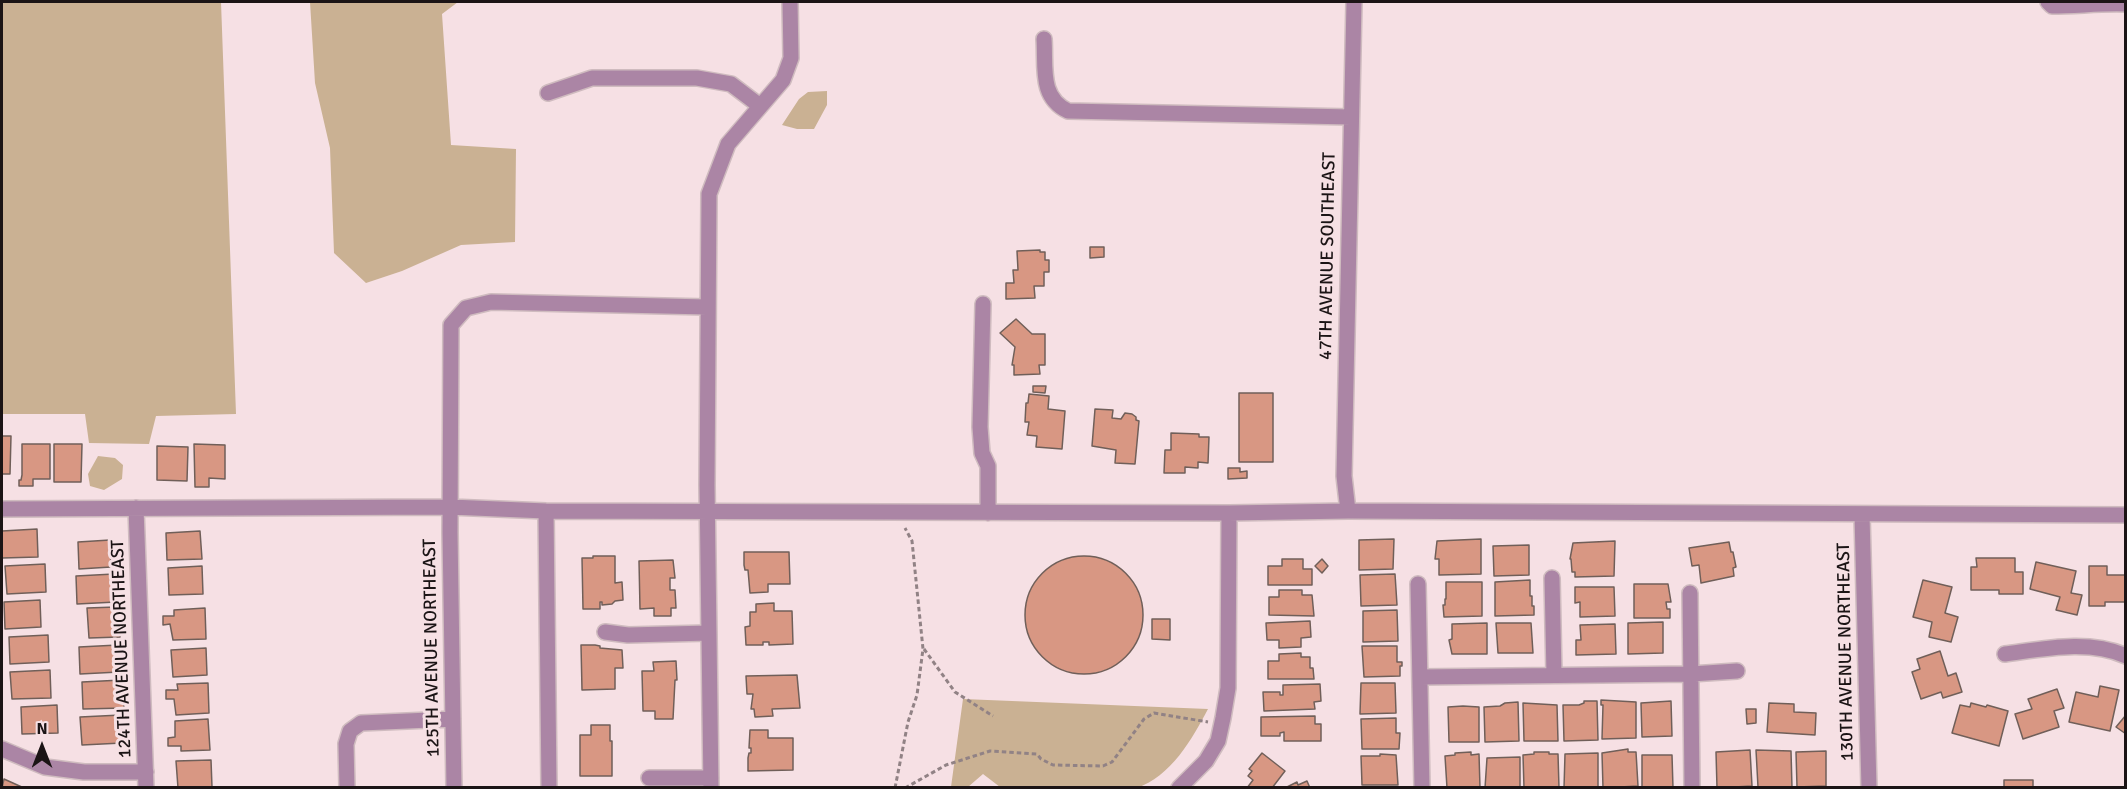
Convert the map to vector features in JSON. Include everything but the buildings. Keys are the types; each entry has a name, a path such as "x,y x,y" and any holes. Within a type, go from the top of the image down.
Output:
{"street":[{"path":"650,778 711,783 707,512 709,194 728,144 780,84 791,57 790,2"},
{"name":"47TH AVENUE SOUTHEAST","path":"1348,511 1344,476 1354,2"},
{"path":"2048,2 2052,6 2126,4"},
{"path":"1044,39 1046,86 1056,105 1068,111 1351,117"},
{"path":"548,93 592,78 697,78 731,84 760,106"},
{"name":"125TH AVENUE NORTHEAST","path":"454,788 450,507 452,325 466,308 490,302 707,307"},
{"path":"983,304 980,427 982,453 988,466 988,513"},
{"path":"2,509 240,510 450,507 546,511 707,512 1229,513 1348,511 2126,515"},
{"name":"124TH AVENUE NORTHEAST","path":"136,508 146,788"},
{"path":"546,511 549,788"},
{"path":"1179,788 1206,761 1218,741 1228,688 1229,513"},
{"name":"130TH AVENUE NORTHEAST","path":"1862,515 1869,788"},
{"path":"1552,578 1554,675"},
{"path":"1418,585 1422,788"},
{"path":"1690,593 1692,788"},
{"path":"605,632 628,635 709,633"},
{"path":"2005,654 2054,648 2091,648 2126,656"},
{"path":"1420,677 1691,674 1737,671"},
{"path":"347,788 346,744 350,731 362,723 453,719"},
{"path":"3,750 45,767 84,772 146,772"}],"path":[{"path":"896,788 908,722 917,694 923,649 912,541 902,524"},
{"path":"923,649 956,692 993,716"},
{"path":"905,788 946,765 990,751 1037,754 1041,759 1053,765 1103,766 1112,762 1144,719 1154,713 1221,725"}],"shaded area":[{"path":"2,2 221,2 236,414 156,416 149,444 89,443 85,414 2,414"},
{"path":"310,2 458,2 442,14 451,145 516,149 515,242 461,245 402,271 366,283 334,253 330,148 315,83"},
{"path":"827,91 827,105 814,129 797,129 782,125 799,99 808,92"},
{"path":"98,456 115,458 123,465 122,479 104,490 90,486 88,474"},
{"path":"963,699 1208,709 1179,756 1170,766 1148,783 1136,788 1000,787 983,774 968,787 951,787"}]}
